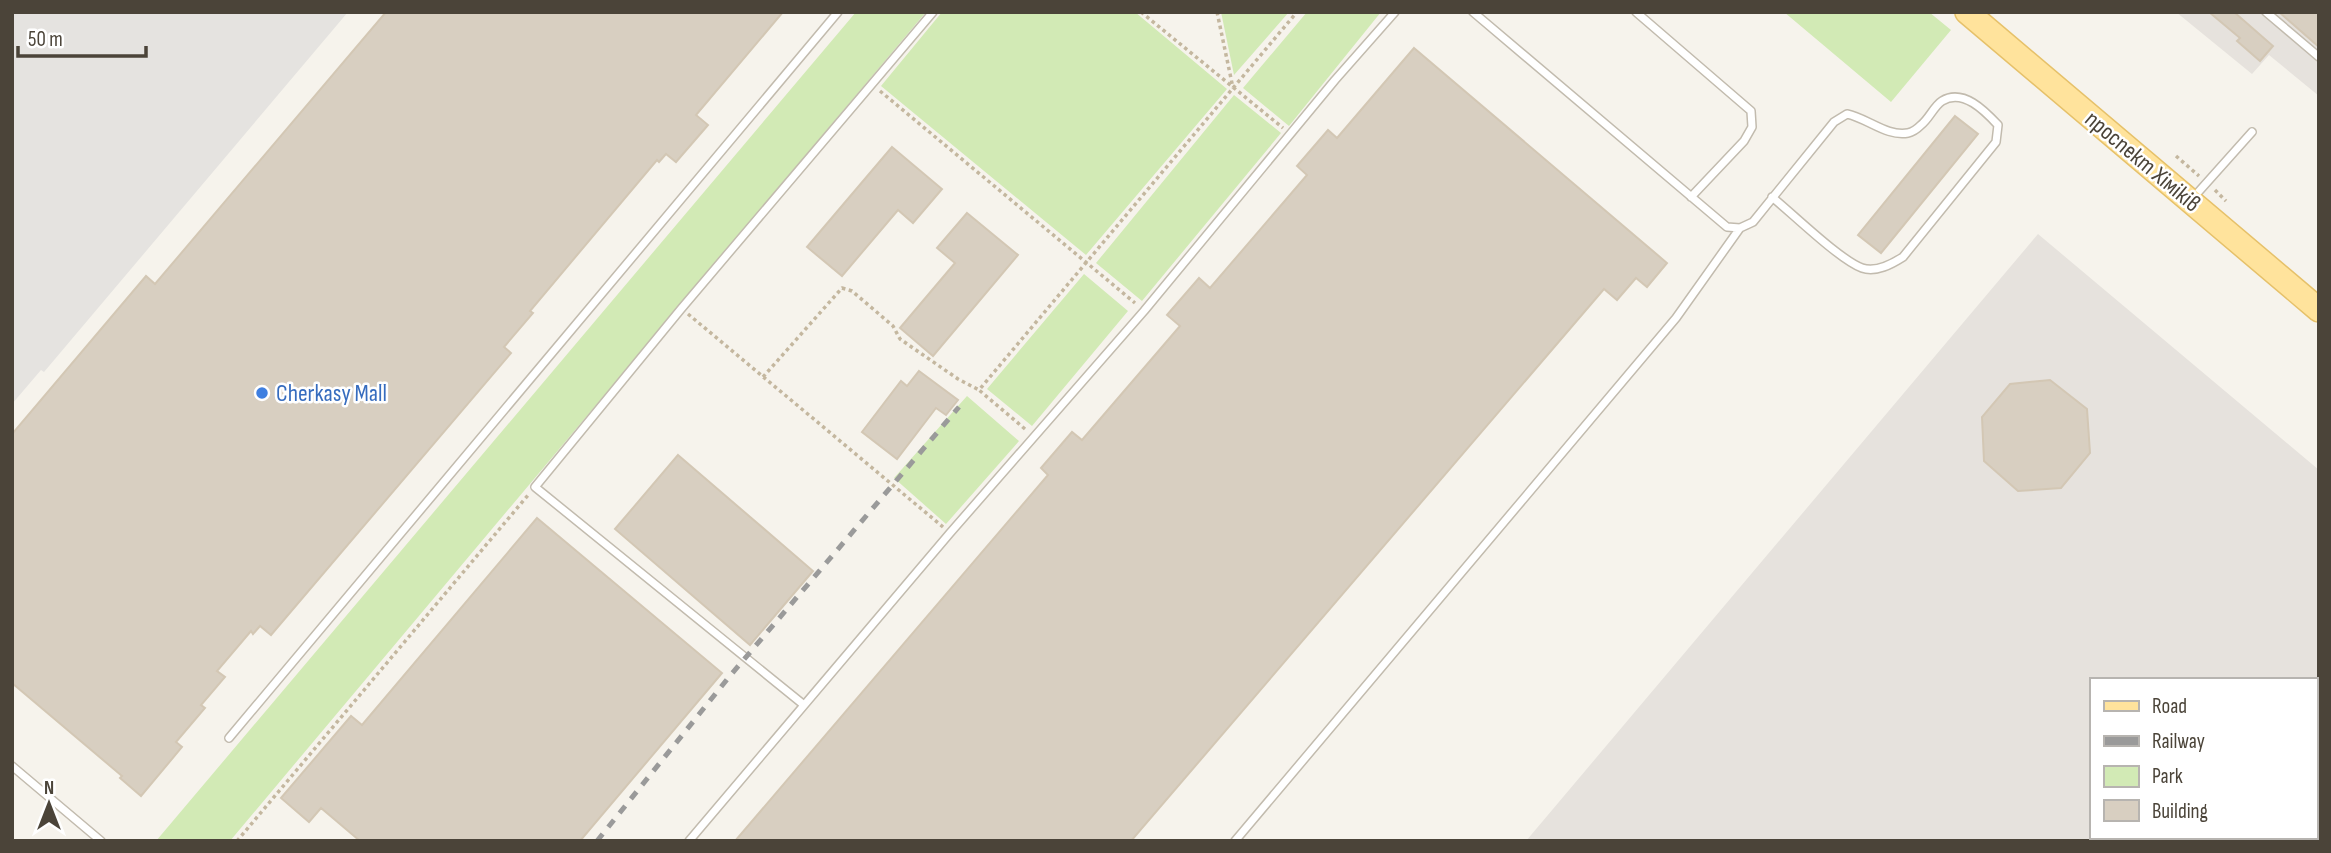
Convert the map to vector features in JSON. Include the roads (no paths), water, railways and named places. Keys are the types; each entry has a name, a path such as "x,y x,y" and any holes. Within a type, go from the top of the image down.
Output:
{"main road":[{"name":"проспект Хіміків","path":"1967,12 2319,310"}],"lane":[{"path":"229,738 838,12"},
{"path":"804,705 535,487 681,309 933,12"},
{"path":"689,841 950,533 1144,310 1395,12"},
{"path":"1473,12 1727,227 1740,228 1753,222 1772,197 1833,122 1847,114 1861,117 1895,134 1911,133 1929,118 1941,101 1955,97 1969,100 1987,113 1997,125 1996,142 1903,257 1886,267 1864,269 1840,254 1772,197"},
{"path":"1636,12 1751,111 1752,127 1744,141 1691,197"},
{"path":"2266,12 2319,57"},
{"path":"2190,201 2252,132"},
{"path":"1234,841 1676,318 1740,228"},
{"path":"12,765 101,841"}],"railway":[{"path":"597,841 729,677 959,407"}],"place":[{"name":"Cherkasy Mall","path":"262,393"}]}
